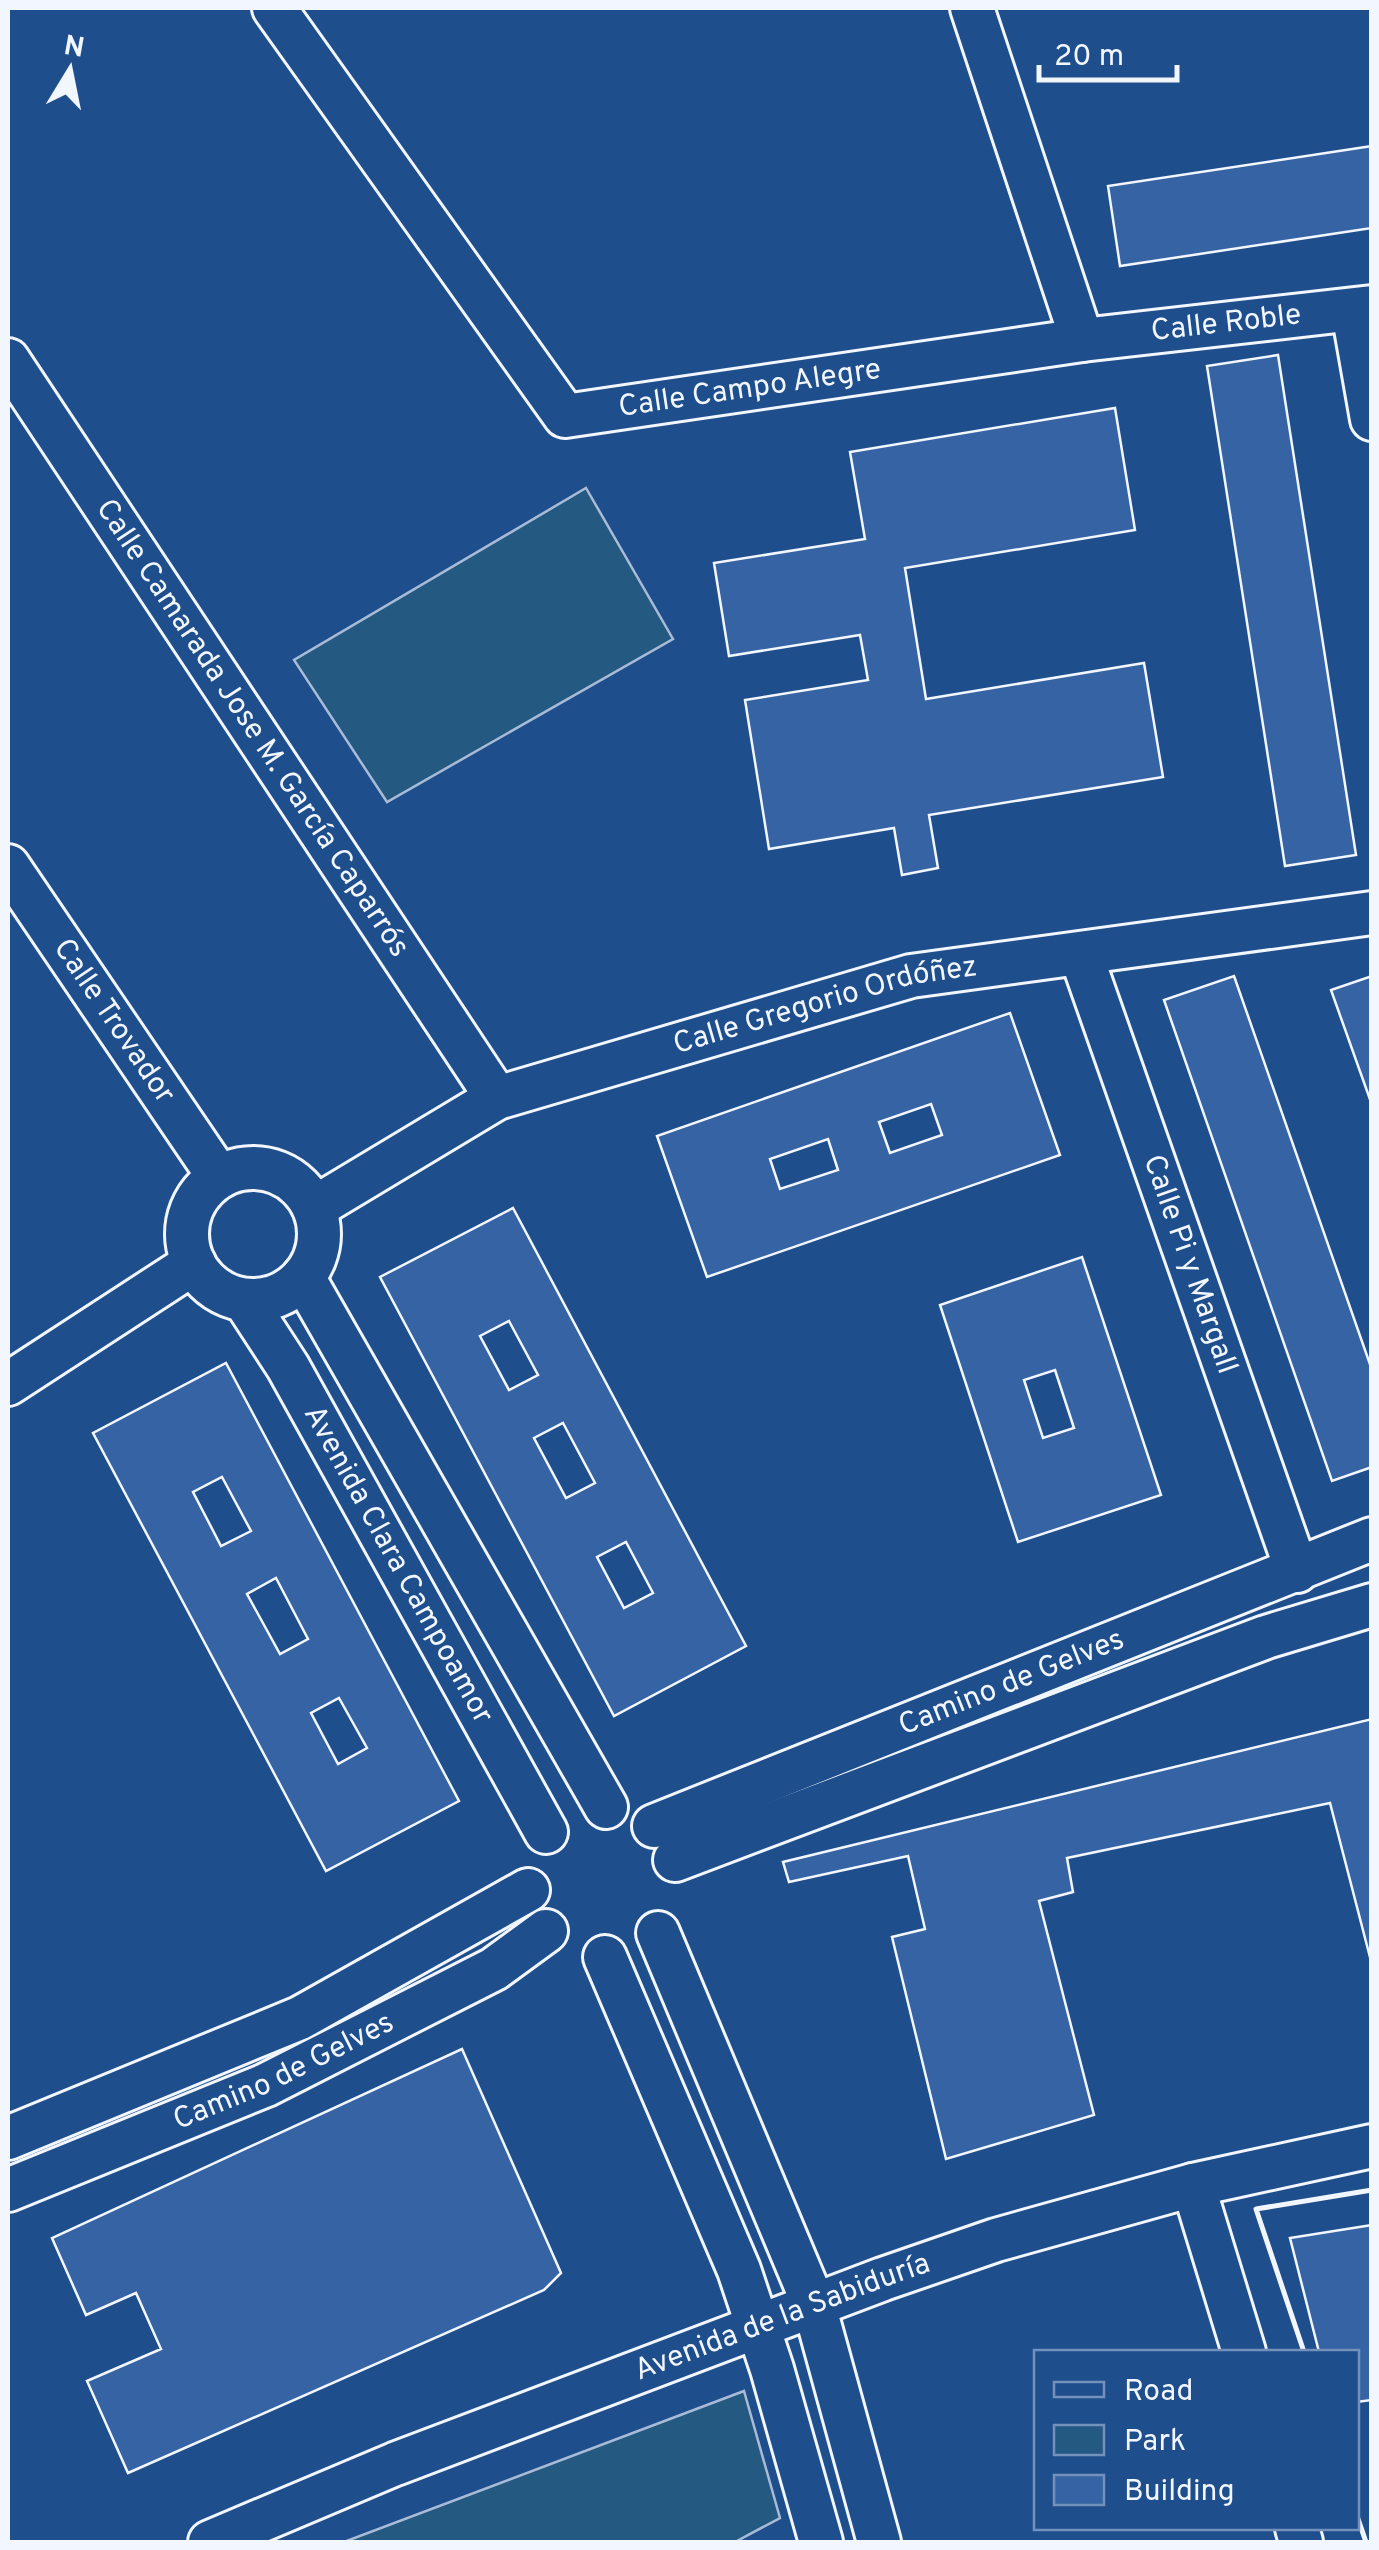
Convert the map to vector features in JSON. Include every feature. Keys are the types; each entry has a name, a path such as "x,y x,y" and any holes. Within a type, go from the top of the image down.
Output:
{"street":[{"name":"Calle Campo Alegre","path":"274,8 565,416 1082,340"},
{"path":"972,8 1082,340"},
{"path":"1362,309 1372,418"},
{"name":"Calle Roble","path":"1082,340 1362,309"},
{"name":"Calle Camarada Jose M. García Caparrós","path":"8,360 498,1098"},
{"name":"Calle Trovador","path":"8,866 219,1177"},
{"name":"Calle Gregorio Ordóñez","path":"314,1208 498,1098 911,976 1372,913"},
{"name":"Calle Pi y Margall","path":"1081,955 1297,1571"},
{"path":"262,1168 284,1175 302,1188 314,1208 319,1244 313,1262 303,1277 280,1294 267,1300 246,1300 207,1280 194,1264 187,1225 192,1206 219,1177 240,1169 262,1168"},
{"path":"8,1384 194,1264"},
{"name":"Avenida Clara Campoamor","path":"303,1277 606,1807"},
{"name":"Avenida Clara Campoamor","path":"246,1300 288,1367 546,1832"},
{"name":"Camino de Gelves","path":"664,1843 1372,1539"},
{"name":"Camino de Gelves","path":"664,1843 1266,1637 1372,1605"},
{"path":"606,1807 632,1812 664,1843 678,1879 676,1899 658,1933 640,1948 605,1957 567,1947 546,1931 534,1912 528,1890 530,1867 546,1832 562,1818 606,1807"},
{"name":"Camino de Gelves","path":"8,2138 300,2018 528,1890"},
{"name":"Camino de Gelves","path":"8,2190 266,2085 494,1970 546,1931"},
{"path":"658,1933 814,2304 879,2542"},
{"path":"605,1957 739,2270 821,2542"},
{"name":"Avenida de la Sabiduría","path":"210,2542 395,2464 757,2324 996,2240 1194,2185 1372,2146"},
{"path":"1194,2185 1243,2350"}],"green space":[{"path":"586,488 673,639 387,802 294,660"},
{"path":"744,2391 780,2518 735,2542 344,2542"}],"building":[{"path":"1372,146 1372,228 1120,266 1108,186"},
{"path":"1278,355 1356,855 1285,866 1207,366"},
{"path":"1115,408 1135,530 905,568 926,699 1144,663 1163,777 929,815 938,868 902,875 894,828 769,849 745,700 868,680 860,635 729,656 714,563 865,539 850,452"},
{"path":"1234,976 1372,1370 1372,1467 1332,1481 1164,1000"},
{"path":"1372,976 1372,1105 1331,990"},
{"path":"1010,1013 1060,1155 707,1277 657,1136","holes":["931,1104 942,1135 890,1153 879,1122","828,1139 838,1170 780,1189 770,1159"]},
{"path":"513,1208 746,1646 614,1716 380,1277","holes":["509,1321 538,1375 509,1390 480,1336","563,1423 595,1483 566,1498 534,1438","626,1542 653,1593 624,1608 597,1557"]},
{"path":"1082,1257 1161,1495 1018,1542 940,1305","holes":["1055,1370 1074,1428 1043,1438 1024,1380"]},
{"path":"226,1363 459,1801 326,1871 93,1433","holes":["222,1477 251,1531 221,1546 193,1492","276,1578 308,1639 280,1654 247,1594","339,1698 367,1748 338,1764 311,1713"]},
{"path":"1372,1719 1372,1965 1330,1803 1067,1858 1073,1892 1039,1901 1094,2115 946,2159 892,1937 925,1929 908,1856 789,1882 783,1862"},
{"path":"462,2049 561,2273 544,2290 128,2473 87,2381 161,2349 136,2293 86,2315 52,2238"},
{"path":"1372,2225 1372,2400 1359,2402 1359,2350 1318,2350 1290,2238"}],"wall":[{"path":"1303,2350 1256,2209 1372,2190"},
{"path":"1359,2522 1366,2542"}]}
